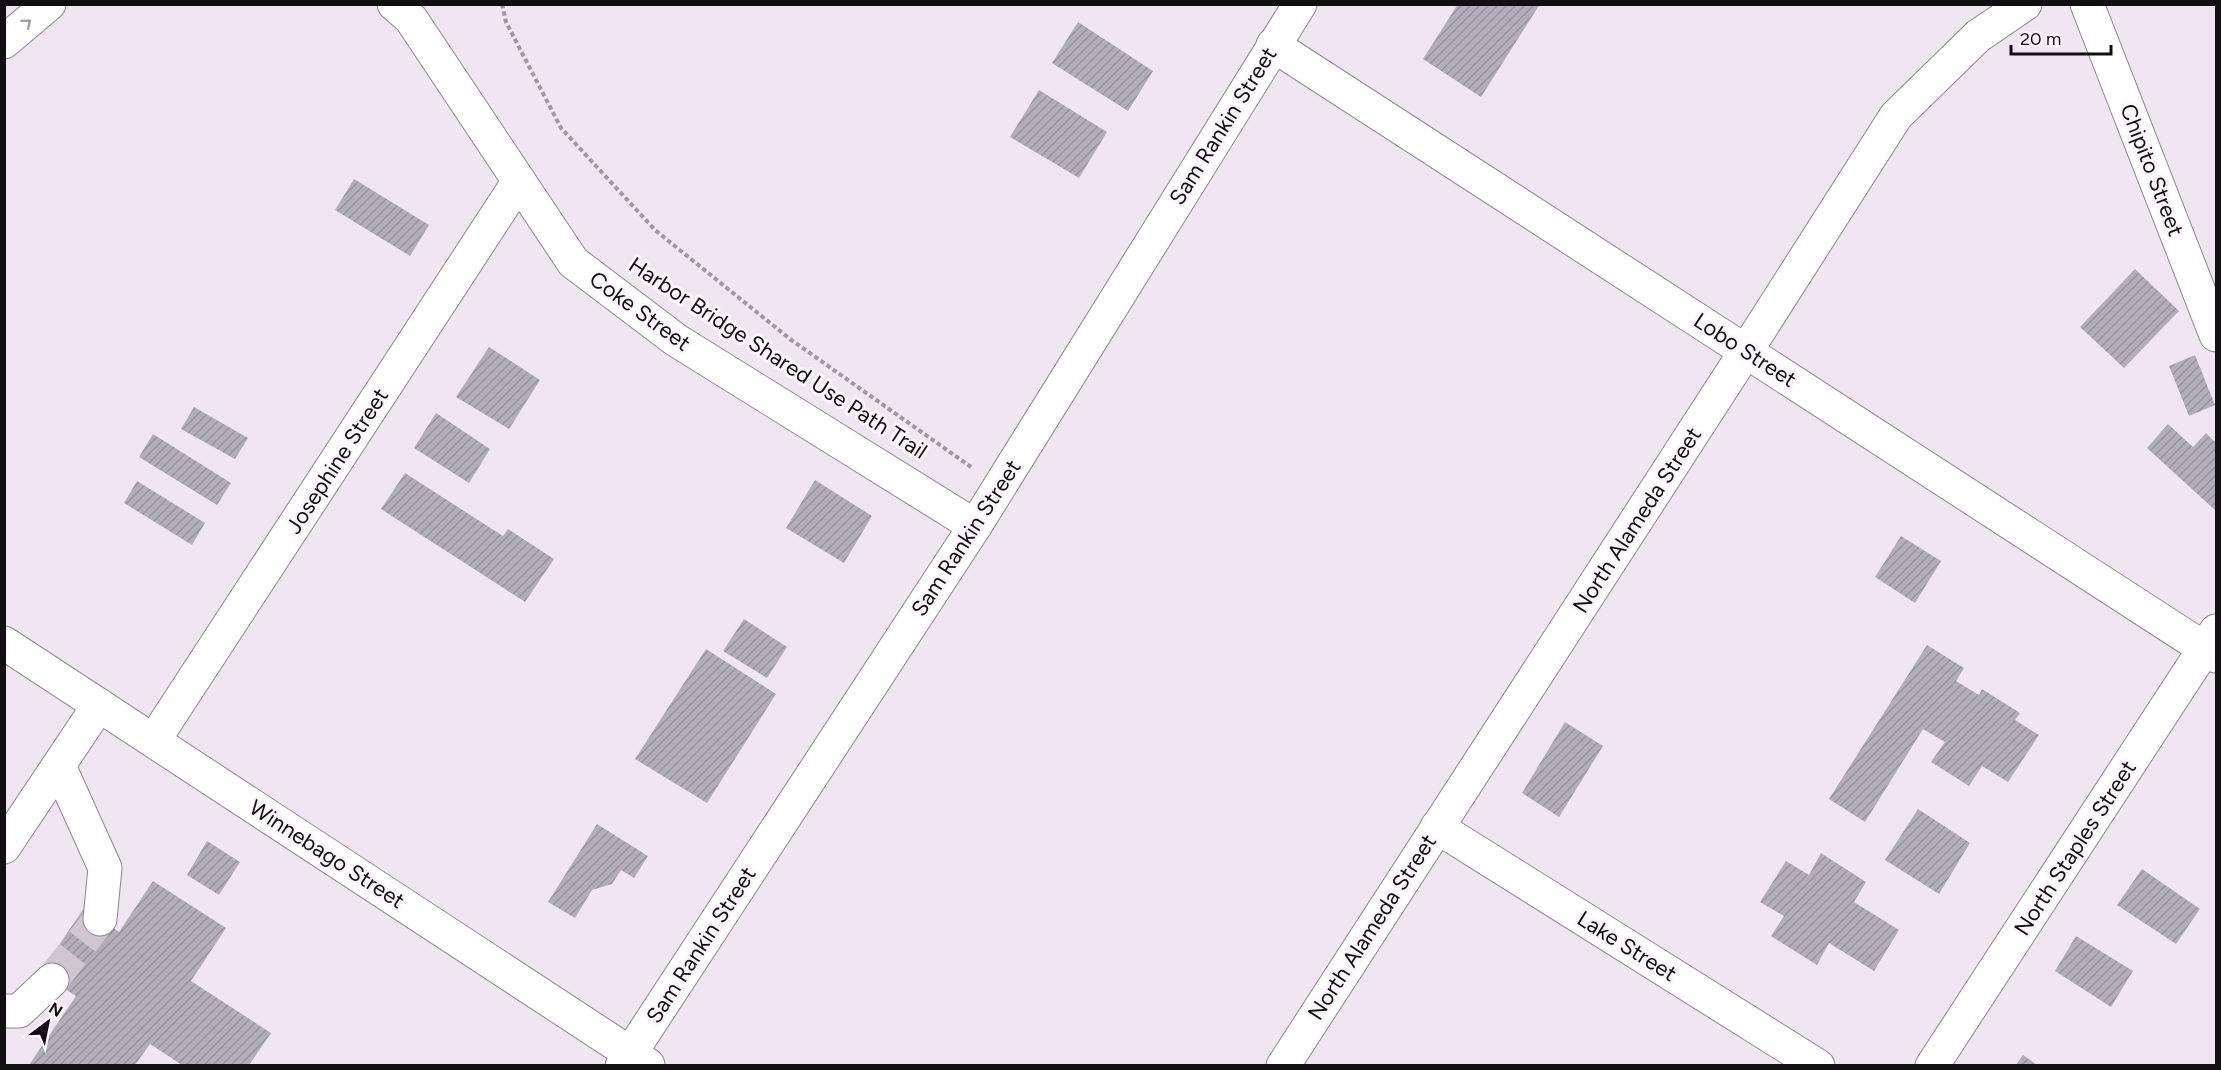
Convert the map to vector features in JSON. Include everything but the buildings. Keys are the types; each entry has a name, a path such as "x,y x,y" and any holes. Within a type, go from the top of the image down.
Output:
{"street":[{"path":"4,42 49,4"},
{"name":"Coke Street","path":"394,4 411,19 573,262 676,340 975,526"},
{"name":"Sam Rankin Street","path":"634,1061 999,488 1300,4"},
{"name":"North Alameda Street","path":"1283,1065 1896,116 1978,36 2025,4"},
{"name":"Chipito Street","path":"2087,4 2217,334"},
{"name":"Lobo Street","path":"1273,45 1746,351 2213,645"},
{"name":"Josephine Street","path":"154,740 519,181"},
{"name":"Winnebago Street","path":"4,643 154,740 634,1061"},
{"name":"North Staples Street","path":"1932,1065 2213,645"},
{"path":"4,847 99,705"},
{"path":"59,766 105,868 100,919"},
{"name":"Lake Street","path":"1437,827 1818,1065"},
{"path":"4,1011 18,1011 52,980"}],"path":[{"name":"Harbor Bridge Shared Use Path Trail","path":"502,4 507,22 561,128 655,230 790,339 918,428 999,488"}],"tunnel":[{"path":"52,980 100,919"}]}
